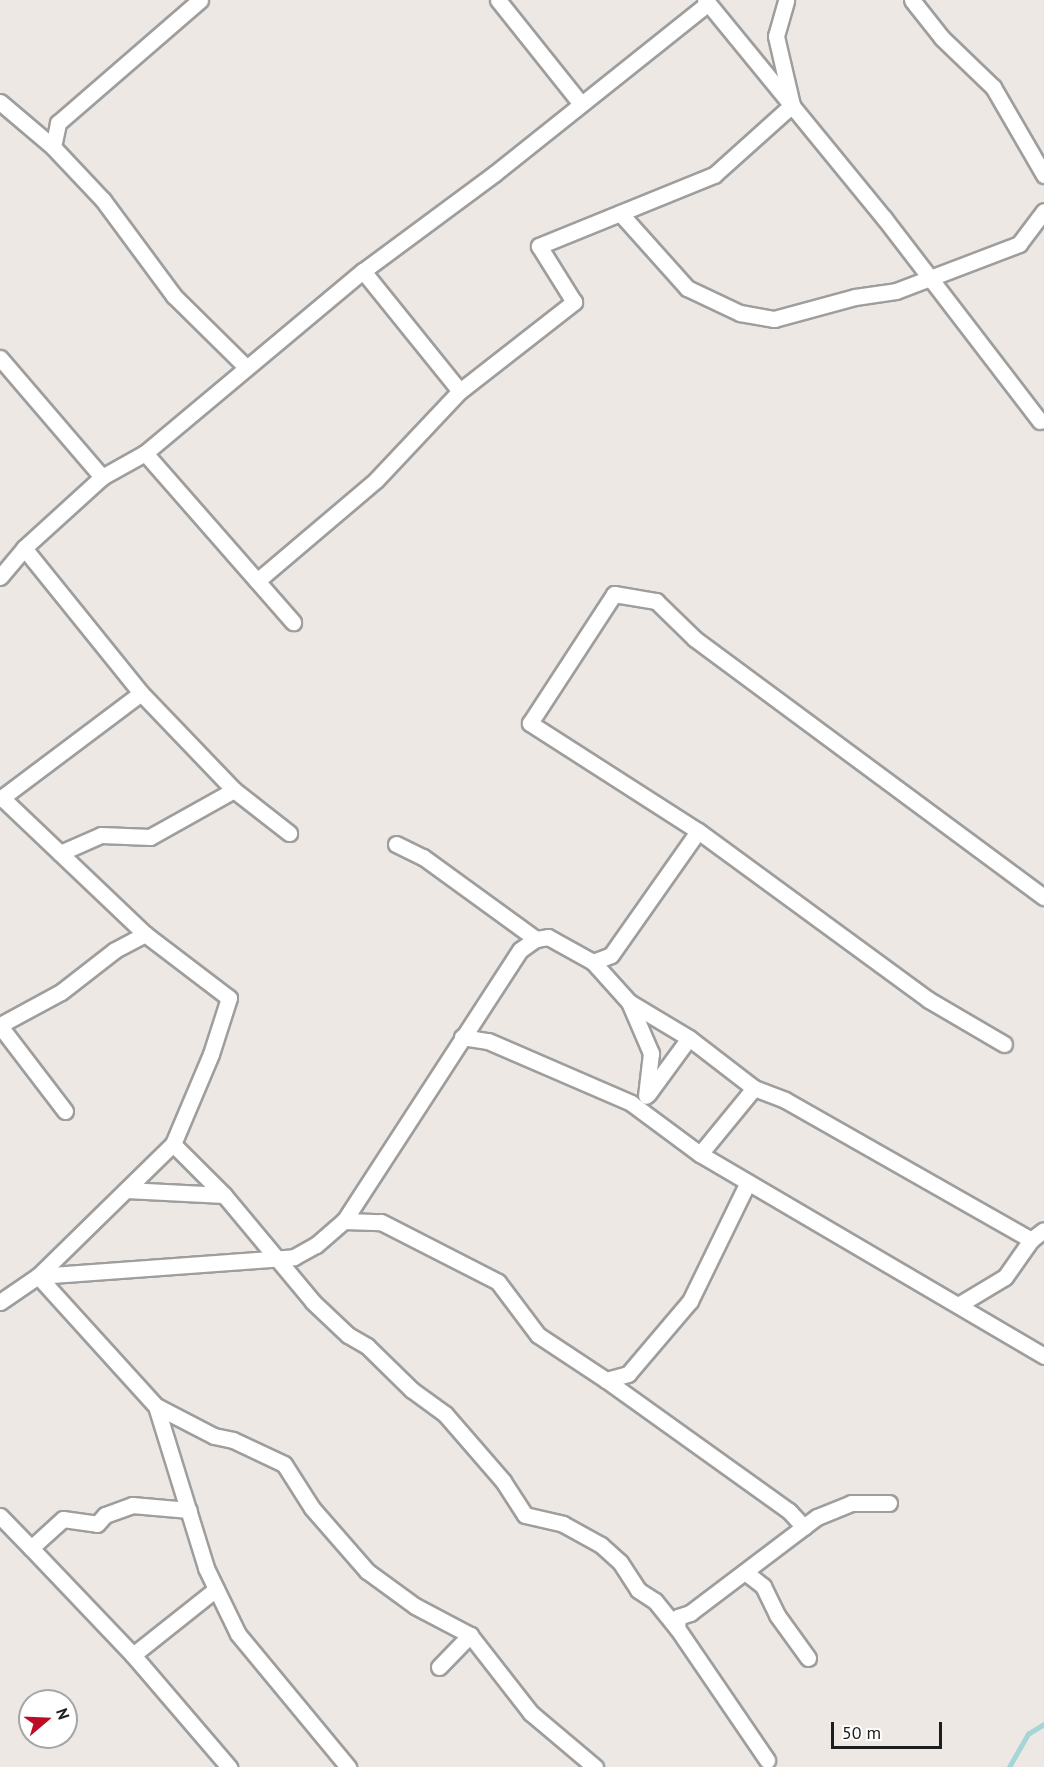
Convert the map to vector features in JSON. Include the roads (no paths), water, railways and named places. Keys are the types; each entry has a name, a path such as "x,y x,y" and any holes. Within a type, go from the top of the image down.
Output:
{"street":[{"path":"53,147 58,123 200,0"},
{"path":"498,0 581,104"},
{"path":"786,0 776,36 792,105"},
{"path":"912,0 942,38 993,87 1044,175"},
{"path":"0,577 24,548 102,477 145,453 245,366 363,271 581,104 706,2 792,105 1040,421"},
{"path":"0,102 53,147 103,200 174,296 245,366"},
{"path":"257,581 376,480 460,391 574,302 539,246 714,175 792,105"},
{"path":"620,213 687,288 740,313 774,319 855,297 896,291 1019,244 1044,211"},
{"path":"363,271 460,391"},
{"path":"0,358 102,477"},
{"path":"145,453 293,622"},
{"path":"24,548 141,693 234,790 289,833"},
{"path":"1004,1044 929,1000 698,831 530,723 614,594 656,601 695,639 1044,897"},
{"path":"0,1302 38,1276 173,1144 211,1054 229,998 145,934 1,798 141,693"},
{"path":"60,853 101,835 150,837 234,790"},
{"path":"593,962 611,955 698,831"},
{"path":"396,844 423,857 536,939 561,941 593,962 629,1002 689,1038 754,1088 785,1100 1031,1240"},
{"path":"64,1111 0,1025 61,992 115,951 145,934"},
{"path":"291,1264 344,1221 520,950 536,939"},
{"path":"629,1002 651,1053 646,1096"},
{"path":"474,1019 488,1041"},
{"path":"462,1037 488,1041 631,1103 700,1154 960,1304 1044,1356"},
{"path":"631,1103 646,1096 689,1038"},
{"path":"700,1154 754,1088"},
{"path":"173,1144 224,1195 273,1256 291,1264 348,1335 367,1346 412,1390 445,1414 503,1481 525,1515 563,1524 601,1545 620,1562 638,1590 655,1601 678,1628 767,1760"},
{"path":"606,1380 628,1374 690,1301 748,1182"},
{"path":"126,1190 224,1195"},
{"path":"344,1221 381,1222 498,1282 538,1335 606,1380 789,1511 804,1527"},
{"path":"960,1304 1005,1277 1031,1240 1044,1230"},
{"path":"38,1276 273,1256"},
{"path":"38,1276 156,1406 214,1436 233,1440 284,1464 312,1508 367,1571 416,1606 470,1635 531,1713 595,1767"},
{"path":"156,1406 216,1589 238,1634 348,1767"},
{"path":"678,1628 678,1617 690,1613 804,1527 837,1506 889,1503"},
{"path":"31,1548 63,1519 97,1524 105,1515 132,1505 189,1510"},
{"path":"0,1516 133,1655 229,1767"},
{"path":"745,1572 763,1586 777,1615 807,1658"},
{"path":"133,1655 216,1589"},
{"path":"439,1667 470,1635"}],"waterway":[{"path":"1009,1767 1028,1734 1044,1724"}]}
